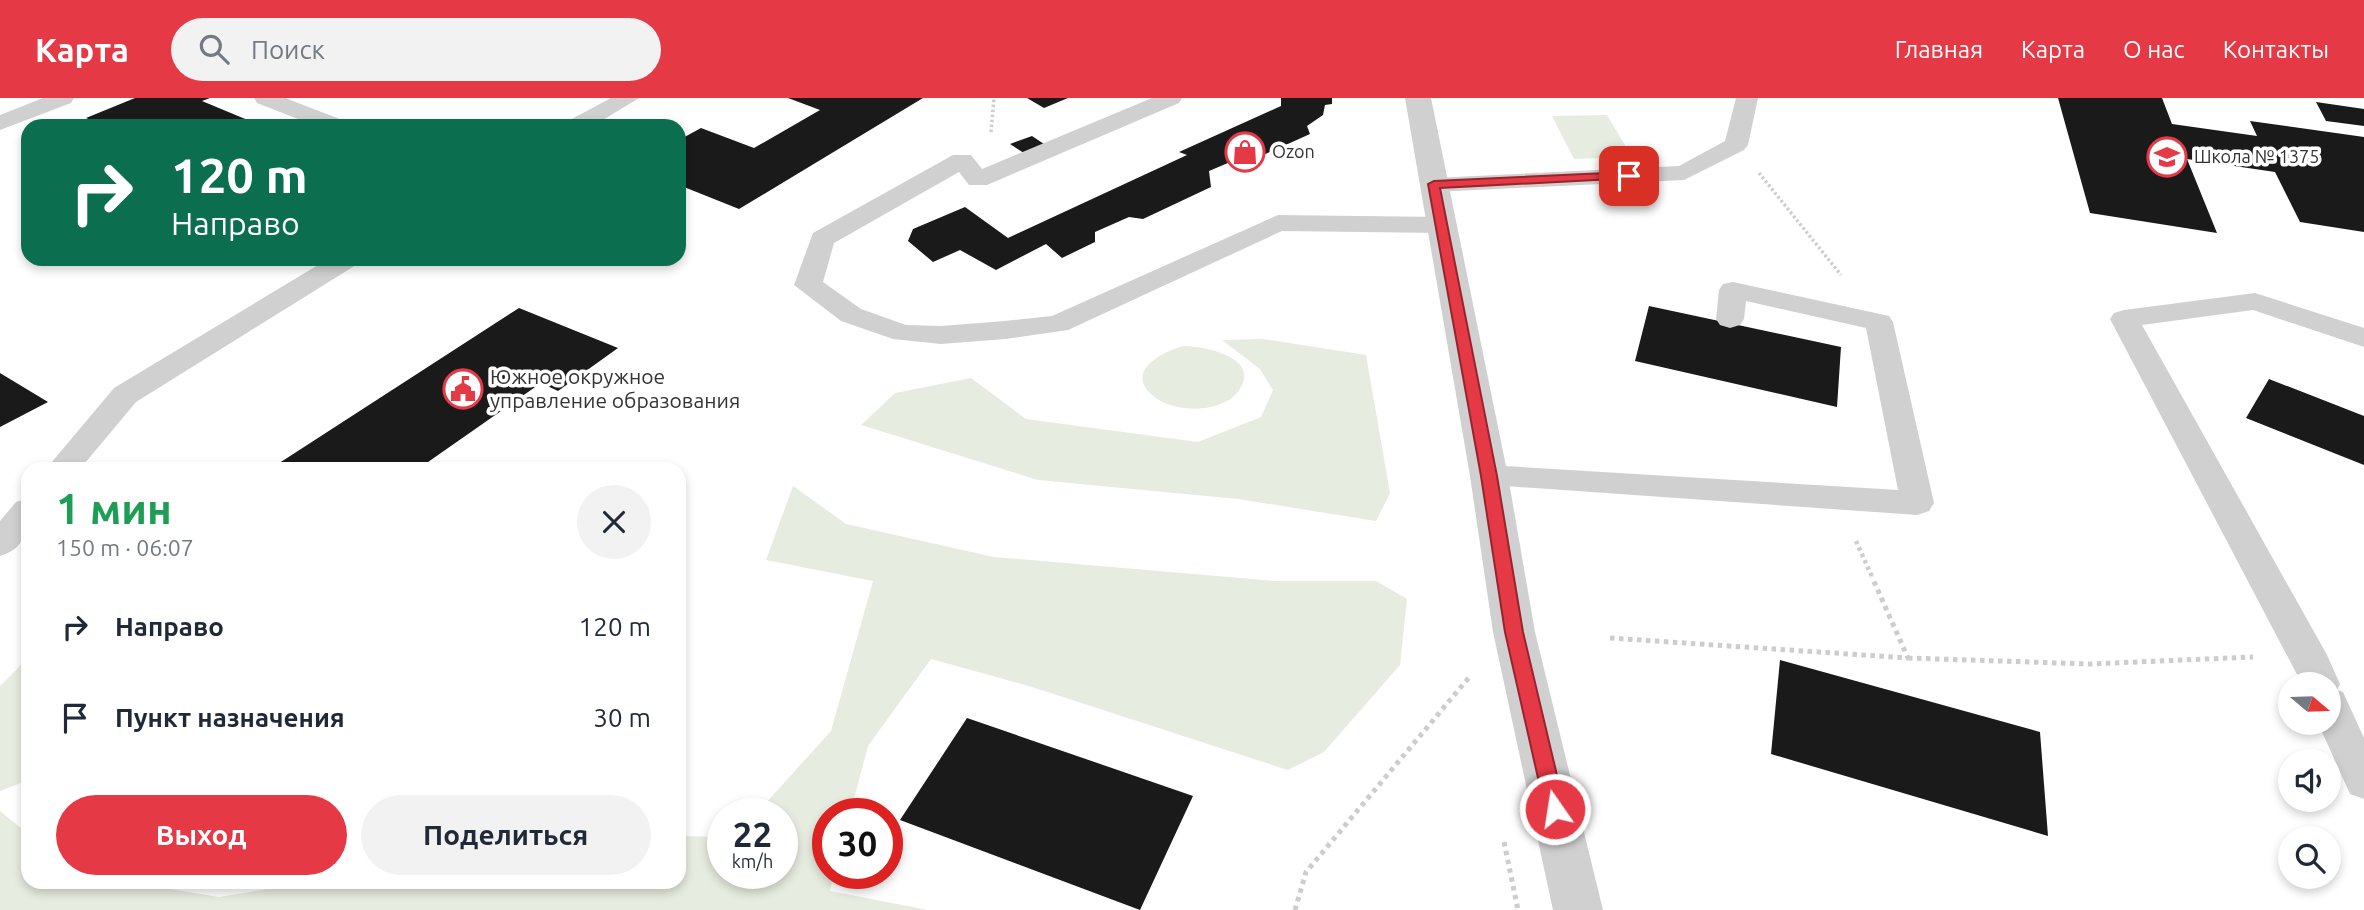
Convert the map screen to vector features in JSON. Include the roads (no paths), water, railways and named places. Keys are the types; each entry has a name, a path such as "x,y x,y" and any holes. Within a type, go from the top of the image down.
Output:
{"street":[{"path":"1418,98 1489,476 1514,632 1578,910"}],"lane":[{"path":"265,98 319,119"},
{"path":"589,119 628,98"},
{"path":"1171,98 978,180 962,160 822,239 808,285 851,315 903,333 941,335 1005,330 1058,324 1278,223 1441,225"},
{"path":"1434,184 1684,173 1736,145 1747,98"},
{"path":"0,123 52,99"},
{"path":"68,462 125,395 336,266"},
{"path":"1489,476 1917,503 1880,322 1734,290 1730,319"},
{"path":"2316,672 2124,318 2255,301 2364,338"},
{"path":"0,504 21,503"},
{"path":"0,544 21,518"},
{"path":"2342,732 2364,782"}],"place":[{"name":"Ozon","path":"1245,152"},
{"name":"Школа № 1375","path":"2167,157"},
{"name":"Южное окружное управление образования","path":"463,389"}]}
